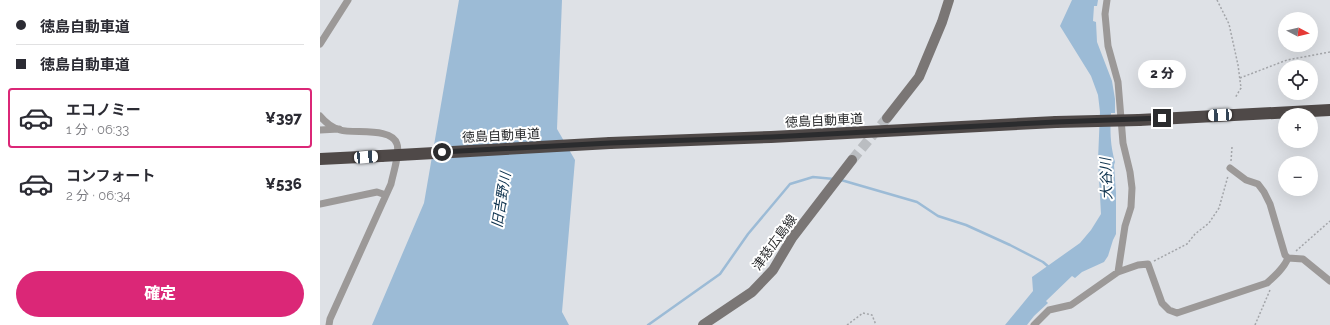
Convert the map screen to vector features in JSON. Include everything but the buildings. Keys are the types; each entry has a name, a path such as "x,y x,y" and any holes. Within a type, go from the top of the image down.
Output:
{"highway":[{"name":"徳島自動車道","path":"320,159 610,143 771,137 1056,122 1139,120 1330,110"},
{"path":"320,162 366,157"}],"main road":[{"path":"887,118 919,77 942,22 949,0"},
{"name":"津慈広島線","path":"703,325 752,292 773,270 792,238 852,160"}],"street":[{"path":"320,44 348,0"},
{"path":"1107,0 1105,14 1108,46 1118,82 1123,143 1132,188 1131,207 1125,226 1118,272"},
{"path":"320,116 330,125 339,129 385,134 393,137 398,145 397,162 391,184 330,319 329,325"},
{"path":"320,130 339,129"},
{"path":"1230,168 1246,180 1258,184 1264,192 1270,204 1285,255 1288,258 1303,259 1330,281"},
{"path":"320,204 377,192 386,195"},
{"path":"1034,325 1049,310 1071,305 1118,272 1138,265 1148,264 1162,303 1169,310 1177,313 1267,283 1275,276 1288,258"}],"path":[{"path":"1217,0 1229,24 1240,78 1241,88 1235,98"},
{"path":"1240,78 1287,60 1330,52"},
{"path":"1148,264 1187,244 1209,223 1219,208 1230,168 1232,147"},
{"path":"1288,258 1330,221"},
{"path":"1255,325 1270,291 1267,283"},
{"path":"846,325 863,313 872,315 876,325"}],"water":[{"name":"旧吉野川","path":"459,0 562,0 557,129 575,160 562,312 569,325 372,325 424,203"},
{"name":"大谷川","path":"1072,0 1098,0 1097,6 1094,6 1093,21 1096,22 1097,42 1112,81 1115,99 1115,113 1111,113 1111,143 1115,162 1116,234 1108,256 1104,262 1082,272 1075,278 1072,276 1046,301 1048,303 1027,325 1005,325 1033,291 1032,277 1080,243 1091,230 1101,214 1098,160 1100,112 1098,95 1091,76 1060,26"}],"waterway":[{"path":"648,325 720,274 748,234 790,184 813,177 834,179"},
{"path":"841,180 917,202 938,216 966,225 1010,245 1043,262 1050,268"}],"tunnel":[{"path":"852,160 887,118"}],"route":[{"path":"442,152 1162,118"}]}
